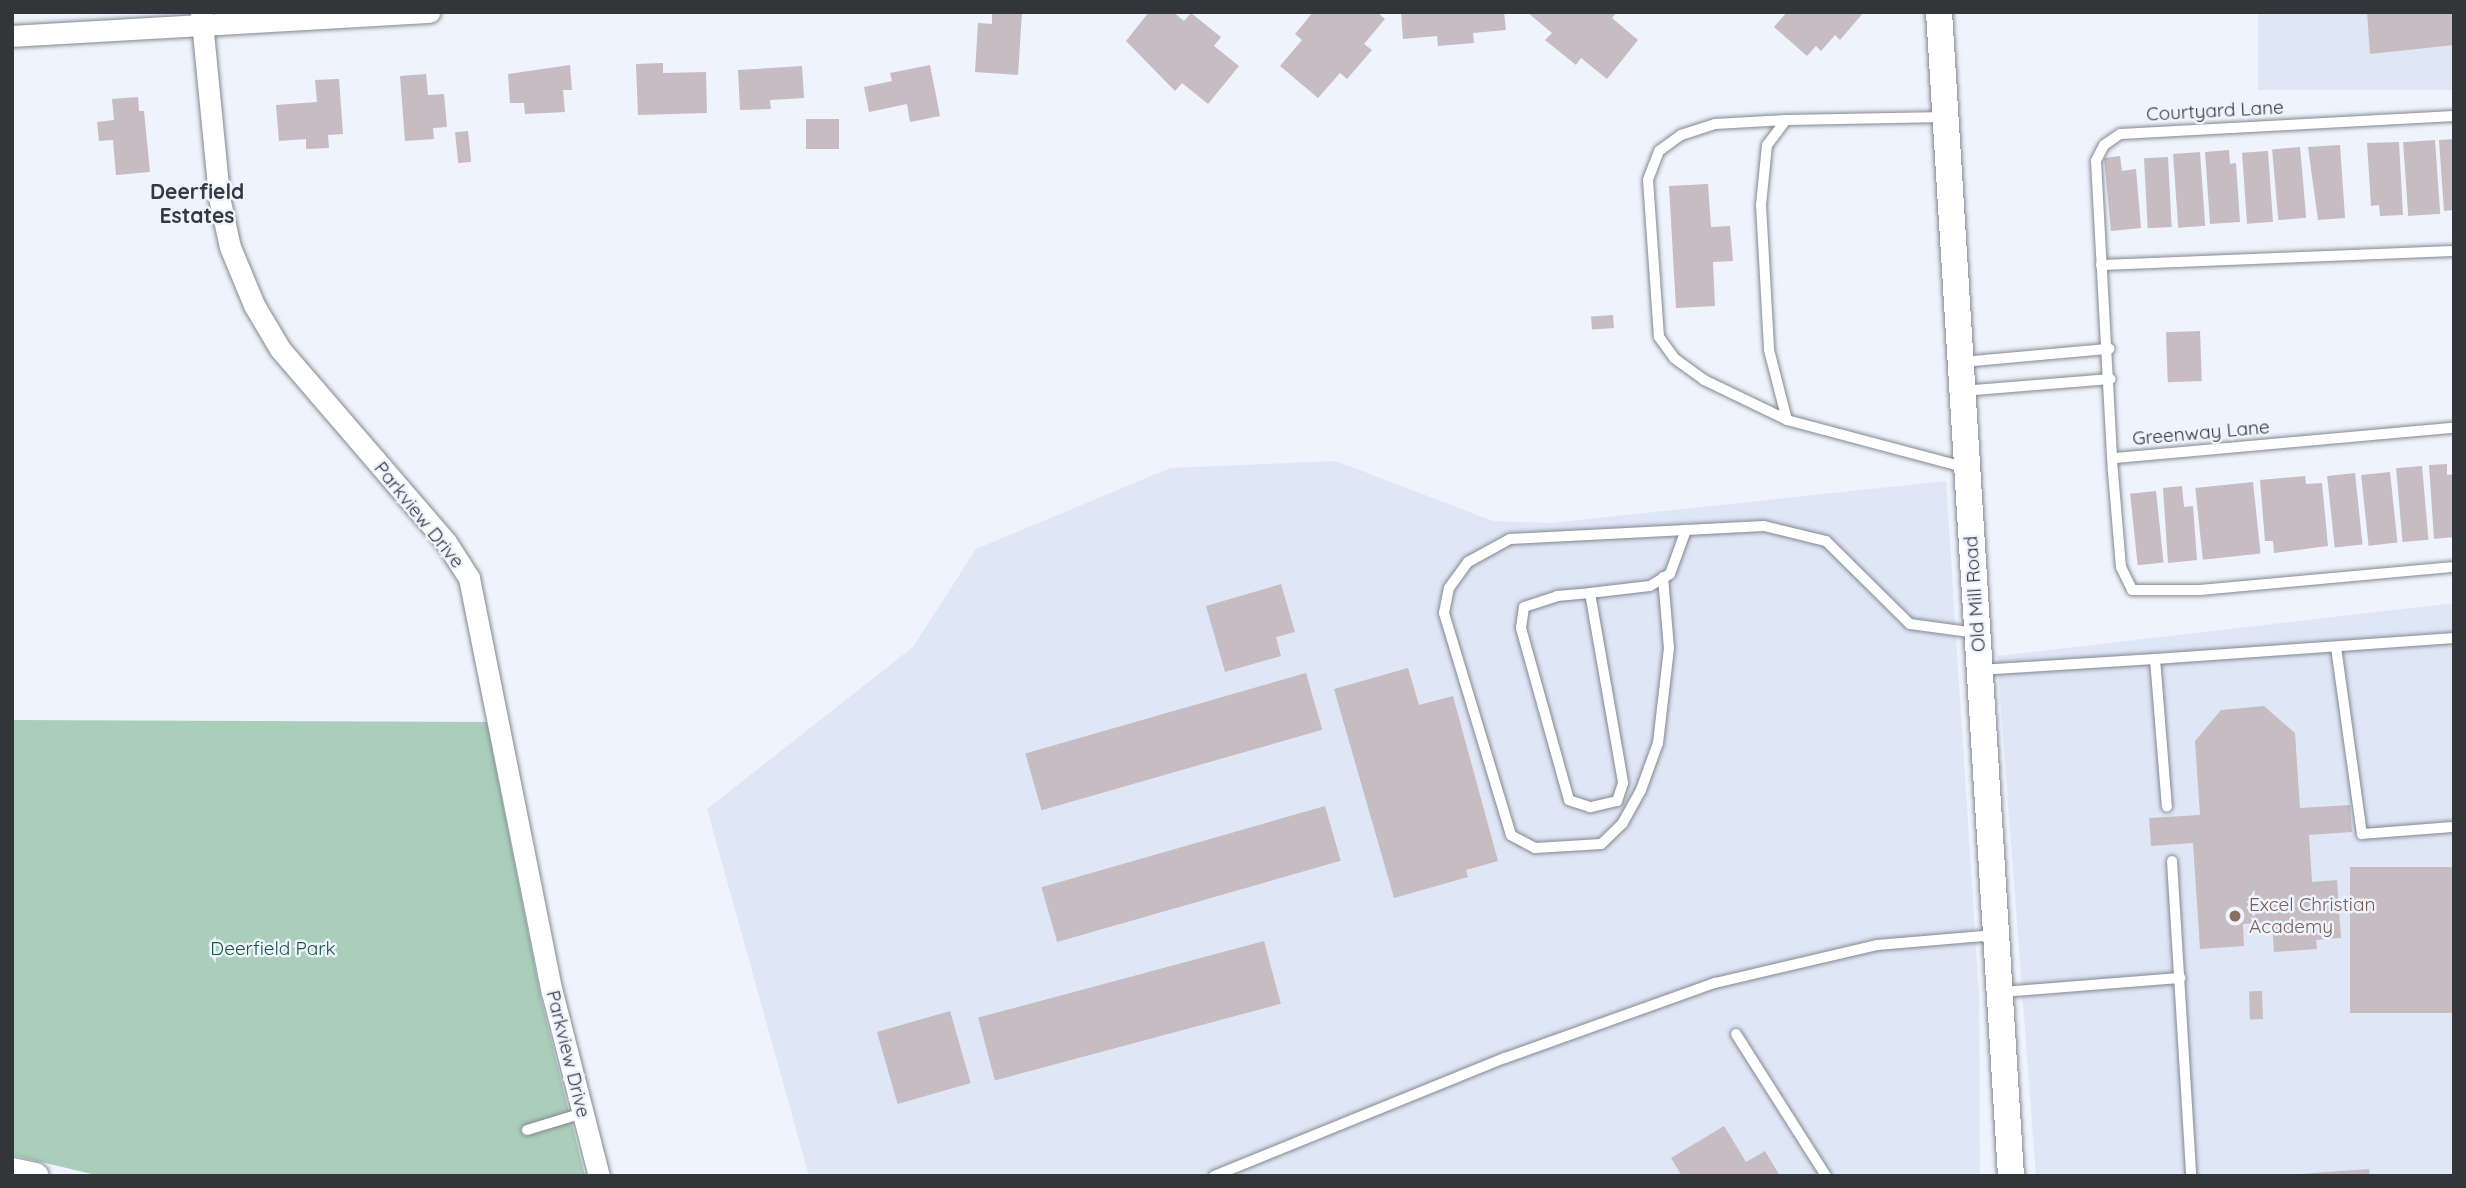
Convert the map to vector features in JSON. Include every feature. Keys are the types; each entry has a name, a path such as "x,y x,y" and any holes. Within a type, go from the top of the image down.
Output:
{"street":[{"path":"12,36 202,19 429,12"},
{"name":"Old Mill Road","path":"1939,12 2011,1176"},
{"name":"Parkview Drive","path":"202,19 219,197 230,247 254,305 280,349 446,542 469,578 552,992 599,1176"},
{"path":"12,1171 35,1176"}],"lane":[{"name":"Courtyard Lane","path":"2115,458 2096,161 2104,145 2120,134 2454,116"},
{"path":"1945,117 1727,122 1681,135 1659,151 1648,180 1659,337 1674,358 1703,380 1787,420 1967,468"},
{"path":"1786,120 1767,145 1761,205 1769,350 1787,420"},
{"path":"2101,265 2454,251"},
{"path":"1960,362 2109,349"},
{"path":"1962,391 2111,379"},
{"name":"Greenway Lane","path":"2454,428 2115,458 2121,567 2132,590 2200,590 2454,567"},
{"path":"1663,577 1668,648 1658,743 1641,790 1623,823 1601,844 1535,849 1511,835 1444,613 1449,588 1468,562 1510,539 1764,526 1826,541 1910,624 1977,633"},
{"path":"1590,593 1623,783 1616,801 1590,807 1569,800 1521,628 1524,607 1590,593 1650,586 1663,577 1686,530"},
{"path":"1979,670 2454,638"},
{"path":"2336,647 2362,834 2454,827"},
{"path":"2155,659 2167,807"},
{"path":"2172,861 2191,1176"},
{"path":"1214,1176 1505,1058 1715,983 1877,945 1996,935"},
{"path":"1999,992 2180,978"},
{"path":"1736,1034 1826,1176"},
{"path":"527,1130 583,1113"}],"shaded area":[{"path":"2258,12 2454,12 2454,90 2258,90"},
{"path":"1336,461 1493,521 1551,523 1946,481 1979,994 1980,1176 809,1176 707,809 913,647 976,549 1170,468"},
{"name":"Excel Christian Academy","path":"2454,603 2454,1176 2036,1176 1997,656"}],"green space":[{"name":"Deerfield Park","path":"12,720 487,722 541,999 585,1176 100,1176 12,1155"}],"building":[{"path":"992,12 1022,12 1018,75 975,72 978,23 992,24"},
{"path":"1149,12 1173,12 1184,21 1191,13 1221,37 1214,46 1239,66 1208,104 1182,83 1175,91 1126,41"},
{"path":"1313,12 1377,12 1385,19 1364,44 1372,50 1347,79 1340,73 1318,98 1280,66 1302,40 1295,34"},
{"path":"1401,12 1504,12 1506,30 1473,33 1474,43 1438,46 1437,36 1403,39"},
{"path":"1527,12 1617,12 1612,18 1638,40 1607,79 1581,58 1576,65 1545,40 1552,33"},
{"path":"1787,12 1864,12 1840,40 1835,35 1821,51 1816,46 1807,56 1774,27"},
{"path":"2367,12 2454,12 2454,45 2370,54"},
{"path":"663,63 663,73 706,72 707,113 638,115 636,64"},
{"path":"570,65 572,90 563,90 565,112 525,114 524,103 510,103 508,74"},
{"path":"930,65 940,116 910,122 907,104 869,112 864,87 892,81 890,73"},
{"path":"802,66 804,98 770,100 771,109 740,110 738,70"},
{"path":"426,74 428,95 444,94 447,127 433,128 434,139 405,141 400,76"},
{"path":"339,79 343,134 328,135 329,148 306,149 306,139 279,141 276,105 317,102 315,80"},
{"path":"138,97 139,111 144,111 150,172 116,175 113,140 99,141 97,122 114,120 112,99"},
{"path":"806,119 839,119 839,149 806,149"},
{"path":"468,131 471,162 458,163 455,132"},
{"path":"2454,139 2454,210 2444,211 2439,140"},
{"path":"2435,140 2440,214 2408,216 2403,142"},
{"path":"2399,142 2403,215 2380,216 2379,205 2371,206 2367,143"},
{"path":"2340,145 2345,218 2318,220 2308,147"},
{"path":"2300,147 2306,218 2278,220 2272,149"},
{"path":"2229,150 2230,164 2236,163 2240,222 2210,224 2205,152"},
{"path":"2268,151 2273,222 2247,224 2242,153"},
{"path":"2200,152 2205,226 2178,228 2173,154"},
{"path":"2120,156 2122,171 2136,169 2141,228 2111,231 2104,158"},
{"path":"2168,157 2172,227 2148,228 2144,158"},
{"path":"1708,184 1711,227 1730,226 1733,261 1713,262 1715,306 1676,308 1669,186"},
{"path":"1613,315 1614,328 1592,330 1591,317"},
{"path":"2200,331 2202,381 2168,382 2166,332"},
{"path":"2447,464 2447,475 2454,474 2454,537 2434,539 2429,465"},
{"path":"2422,466 2428,540 2403,542 2396,468"},
{"path":"2390,472 2397,543 2369,546 2361,475"},
{"path":"2355,473 2363,545 2335,548 2327,476"},
{"path":"2305,476 2306,484 2322,483 2328,546 2274,553 2273,541 2265,541 2260,480"},
{"path":"2253,482 2261,554 2203,560 2195,488"},
{"path":"2182,486 2184,507 2193,506 2197,560 2168,563 2163,488"},
{"path":"2156,491 2164,563 2138,565 2130,494"},
{"path":"1281,584 1295,632 1276,637 1281,656 1225,672 1206,606"},
{"path":"1408,668 1419,705 1453,696 1498,861 1466,870 1468,877 1394,898 1334,689"},
{"path":"1306,673 1322,730 1042,810 1025,753"},
{"path":"2264,706 2295,733 2300,808 2350,805 2352,832 2309,835 2312,882 2337,880 2341,938 2316,940 2317,949 2274,952 2272,922 2243,924 2244,946 2200,949 2193,843 2151,846 2149,818 2200,815 2195,741 2221,710"},
{"path":"1325,806 1341,861 1057,942 1041,887"},
{"path":"2350,867 2454,867 2454,1013 2350,1013"},
{"path":"1264,941 1281,1004 995,1080 978,1018"},
{"path":"2249,991 2262,991 2263,1019 2250,1019"},
{"path":"950,1011 971,1083 898,1104 877,1032"},
{"path":"1724,1126 1746,1162 1765,1151 1780,1176 1682,1176 1671,1158"},
{"path":"2369,1169 2370,1176 2300,1176 2300,1174"}],"place":[{"name":"Excel Christian Academy","path":"2235,916"}],"district":[{"name":"Deerfield Estates","path":"197,203"}]}
